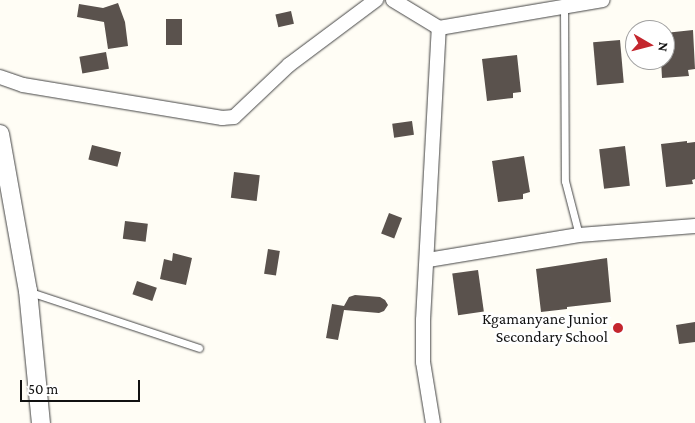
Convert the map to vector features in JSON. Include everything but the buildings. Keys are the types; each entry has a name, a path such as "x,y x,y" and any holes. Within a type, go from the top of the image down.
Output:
{"street":[{"path":"0,77 23,85 222,118 234,117 289,65 376,0"},
{"path":"393,0 439,28 603,0"},
{"path":"433,423 423,362 423,320 428,260 439,28"},
{"path":"0,134 5,179 28,291 41,423"},
{"path":"428,260 580,235 695,226"}],"lane":[{"path":"564,7 565,180 580,235"},
{"path":"28,291 200,348"}],"place":[{"name":"Kgamanyane Junior Secondary School","path":"618,328"}]}
